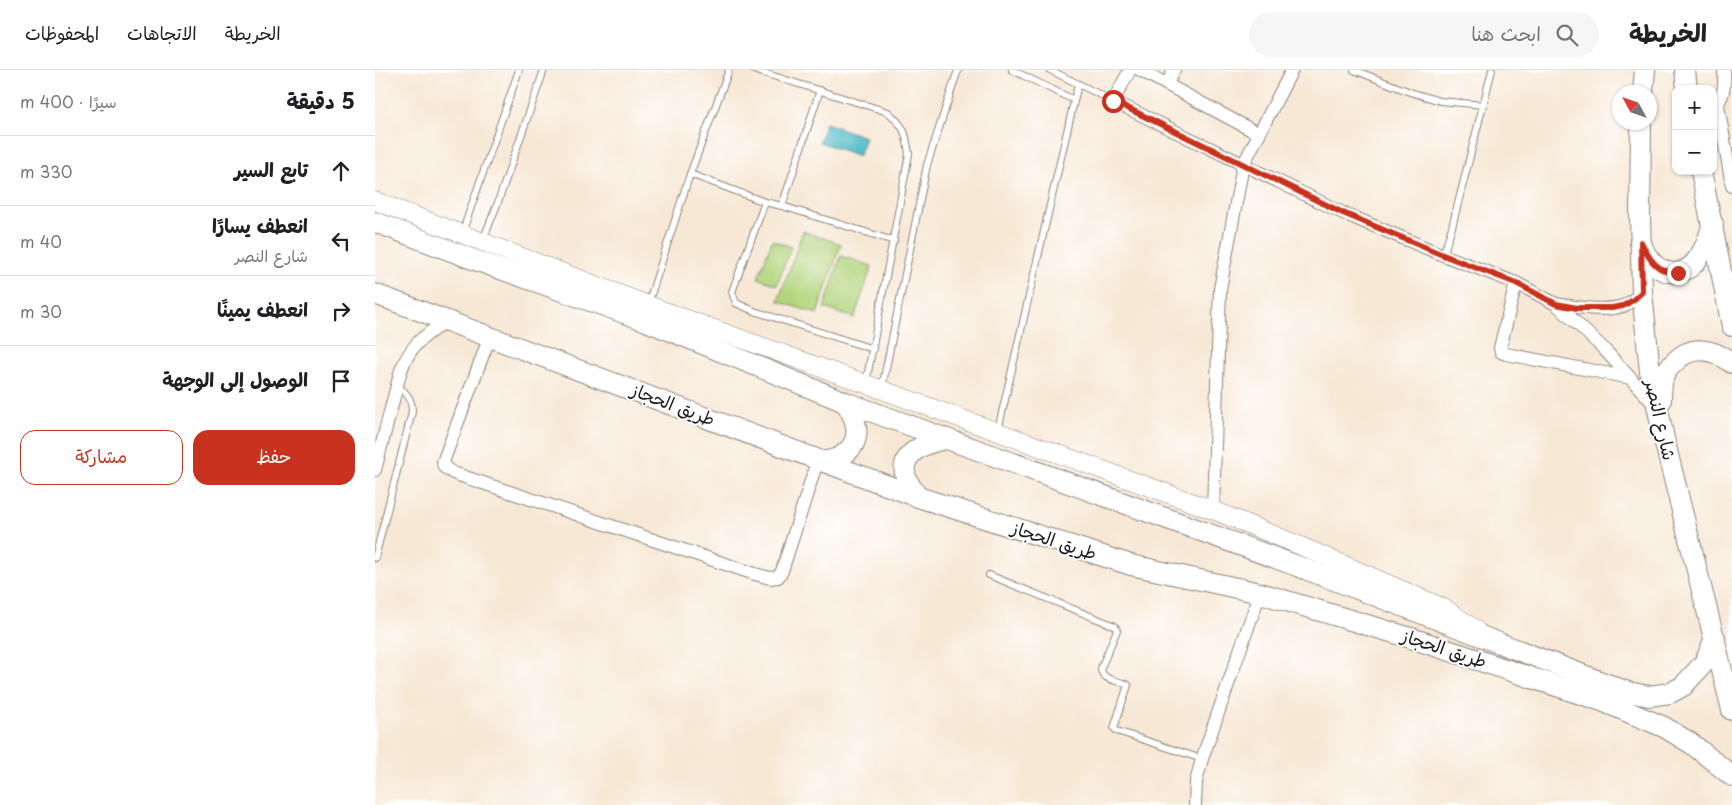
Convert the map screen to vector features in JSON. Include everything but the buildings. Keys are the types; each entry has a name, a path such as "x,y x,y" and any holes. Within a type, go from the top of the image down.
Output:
{"main road":[{"path":"1644,85 1645,70"},
{"path":"1685,70 1687,85"},
{"name":"شارع النصر","path":"1641,130 1642,292 1650,372 1667,452 1732,710"},
{"path":"1702,175 1728,283 1732,326"},
{"path":"375,201 461,234 479,251"},
{"path":"375,222 479,251 646,312 874,387 1213,510 1444,608 1470,624 1488,640"},
{"path":"1641,242 1647,256 1658,268 1668,273 1678,273 1691,267 1699,258 1713,224"},
{"name":"طريق الحجاز","path":"375,294 918,497 1131,565 1260,593 1411,638 1602,701 1664,728 1691,744 1732,776"},
{"path":"646,312 845,402 1291,564 1628,692 1649,696 1670,693 1683,686 1705,662 1715,638"},
{"path":"1659,413 1665,374 1676,360 1687,353 1700,349 1715,352 1732,363"},
{"path":"821,461 842,456 852,446 857,426 853,414 845,402"},
{"path":"918,497 905,476 905,465 913,451 927,443 946,438"}],"street":[{"path":"1130,70 1113,101 1343,213 1516,283 1556,304 1577,308 1612,308 1623,306 1642,292"},
{"path":"1141,70 1259,134"},
{"path":"1167,84 1175,70"},
{"path":"1213,510 1220,289 1243,165 1292,70"},
{"path":"1717,105 1723,95 1725,84 1723,70"},
{"path":"1717,112 1732,186"},
{"path":"1516,283 1500,348 1501,352 1631,378"},
{"path":"1556,304 1631,378 1659,413"},
{"path":"375,470 407,355 417,342 446,321"},
{"path":"490,336 443,462 444,466 453,473 770,578 778,577 782,571 821,461"},
{"path":"1195,805 1196,782 1203,759 1260,593"}],"lane":[{"path":"461,234 519,70"},
{"path":"479,251 545,70"},
{"path":"646,312 690,174 729,70"},
{"path":"754,70 888,112 901,124 906,134 909,154 873,348 874,387"},
{"path":"874,387 927,165 959,70"},
{"path":"1012,70 1074,100"},
{"path":"1051,70 1113,101"},
{"path":"1354,70 1410,92 1440,101 1483,105"},
{"path":"1443,255 1452,228 1492,70"},
{"path":"997,432 1078,84"},
{"path":"782,206 820,90"},
{"path":"690,174 765,202 894,242"},
{"path":"765,202 732,292 736,302 754,311 873,348"},
{"path":"375,558 412,412 409,396 397,386"},
{"path":"989,576 1115,626 1117,630 1101,668 1104,677 1128,685 1113,726 1114,728 1117,731 1203,759"}],"green space":[{"path":"803,231 841,244 817,314 778,301"},
{"path":"772,240 791,247 777,285 758,278"},
{"path":"841,256 872,266 854,318 824,308"}],"water":[{"path":"826,123 865,137 859,156 819,142"}],"route":[{"path":"1113,101 1343,213 1516,283 1556,304 1577,308 1612,308 1623,306 1633,300 1642,292 1641,242 1647,256 1658,268 1668,273 1678,273"}]}
